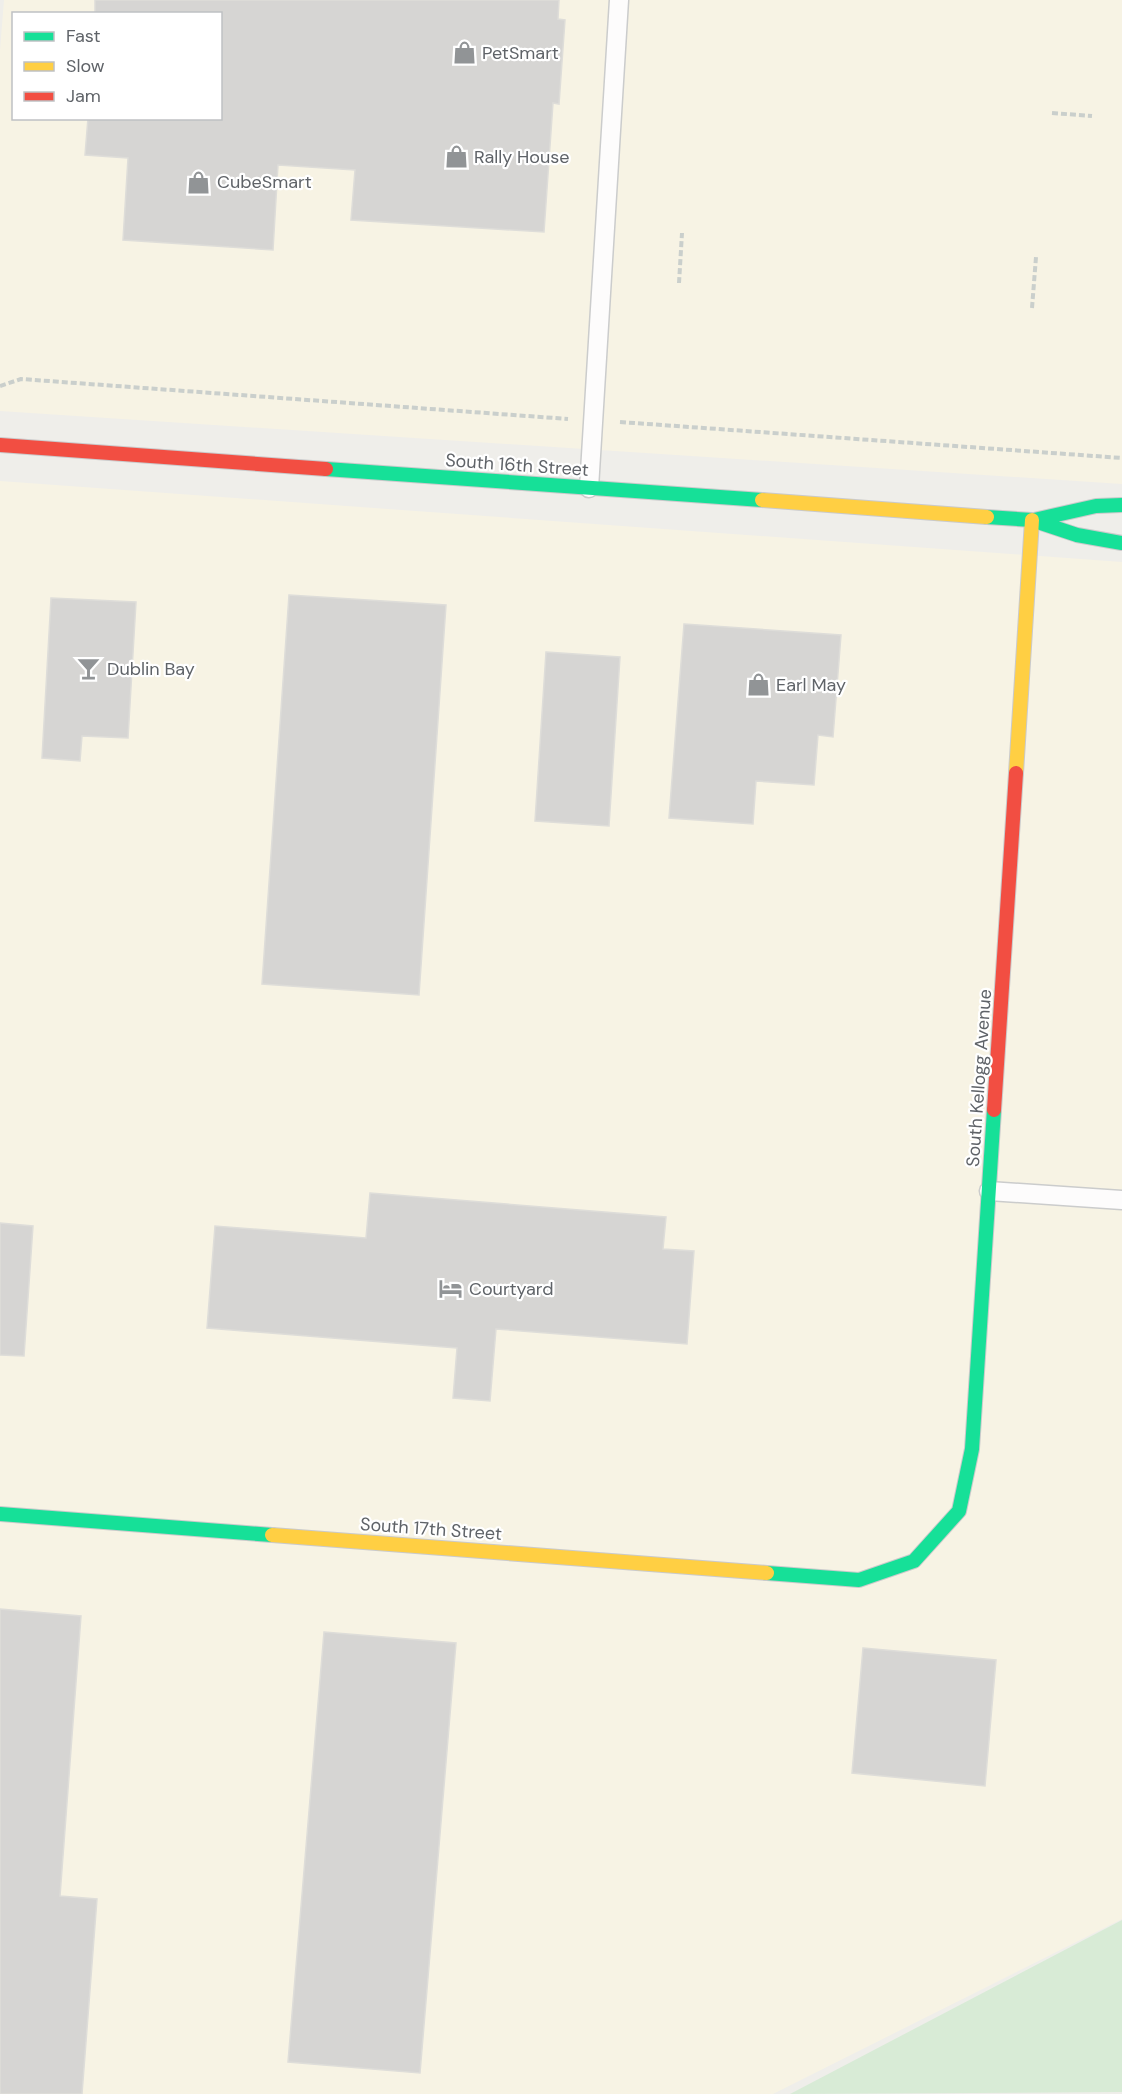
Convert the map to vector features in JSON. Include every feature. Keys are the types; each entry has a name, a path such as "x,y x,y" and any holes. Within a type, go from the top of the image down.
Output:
{"street":[{"name":"South 16th Street","path":"0,445 1032,520 1077,535 1122,543"},
{"name":"South 16th Street","path":"1032,520 1096,506 1122,505"},
{"name":"South Kellogg Avenue","path":"859,1580 914,1561 959,1511 972,1449 1032,520"},
{"name":"South 17th Street","path":"0,1514 859,1580"}],"lane":[{"path":"589,488 619,0"},
{"path":"989,1191 1122,1200"}],"path":[{"path":"1052,113 1092,116"},
{"path":"679,283 682,233"},
{"path":"1032,308 1036,257"},
{"path":"0,386 21,379 567,419"},
{"path":"617,422 1122,458"}],"shaded area":[{"path":"4,0 1122,0 1122,484 0,411 0,50"},
{"path":"0,481 1122,562 1122,1919 773,2094 0,2094"}],"green space":[{"path":"1122,1920 1122,2092 790,2094"}],"building":[{"path":"95,0 559,0 558,19 565,20 559,104 553,103 544,232 351,220 355,170 278,165 273,250 123,240 128,158 85,155 88,120 222,120 222,12 95,12"},
{"path":"289,595 446,605 419,995 262,984"},
{"name":"Dublin Bay","path":"51,598 136,602 128,738 82,736 80,761 42,758"},
{"name":"Earl May","path":"684,624 841,635 833,737 818,735 814,785 756,781 753,824 669,818"},
{"path":"546,652 620,657 609,826 535,821"},
{"name":"Courtyard","path":"370,1193 666,1217 663,1249 694,1251 687,1344 496,1329 490,1401 453,1398 457,1348 207,1328 215,1226 366,1238"},
{"path":"0,1223 33,1226 24,1356 0,1355"},
{"path":"0,1609 81,1616 60,1896 97,1899 82,2094 0,2094"},
{"path":"324,1632 456,1643 420,2073 288,2062"},
{"path":"863,1648 996,1660 985,1786 852,1773"}],"traffic: fast":[{"path":"326,469 762,500"},
{"path":"1034,520 1096,506 1122,505"},
{"path":"987,517 1032,520 1077,535 1122,543"},
{"path":"767,1573 859,1580 914,1561 959,1511 972,1449 994,1110"},
{"path":"0,1514 272,1535"}],"traffic: slow":[{"path":"762,500 987,517"},
{"path":"1016,773 1032,520"},
{"path":"272,1535 767,1573"}],"traffic: jam":[{"path":"0,445 326,469"},
{"path":"994,1110 1016,773"}],"place":[{"name":"PetSmart","path":"464,53"},
{"name":"Rally House","path":"456,157"},
{"name":"CubeSmart","path":"199,182"},
{"name":"Dublin Bay","path":"89,669"},
{"name":"Earl May","path":"758,685"},
{"name":"Courtyard","path":"451,1289"}]}
